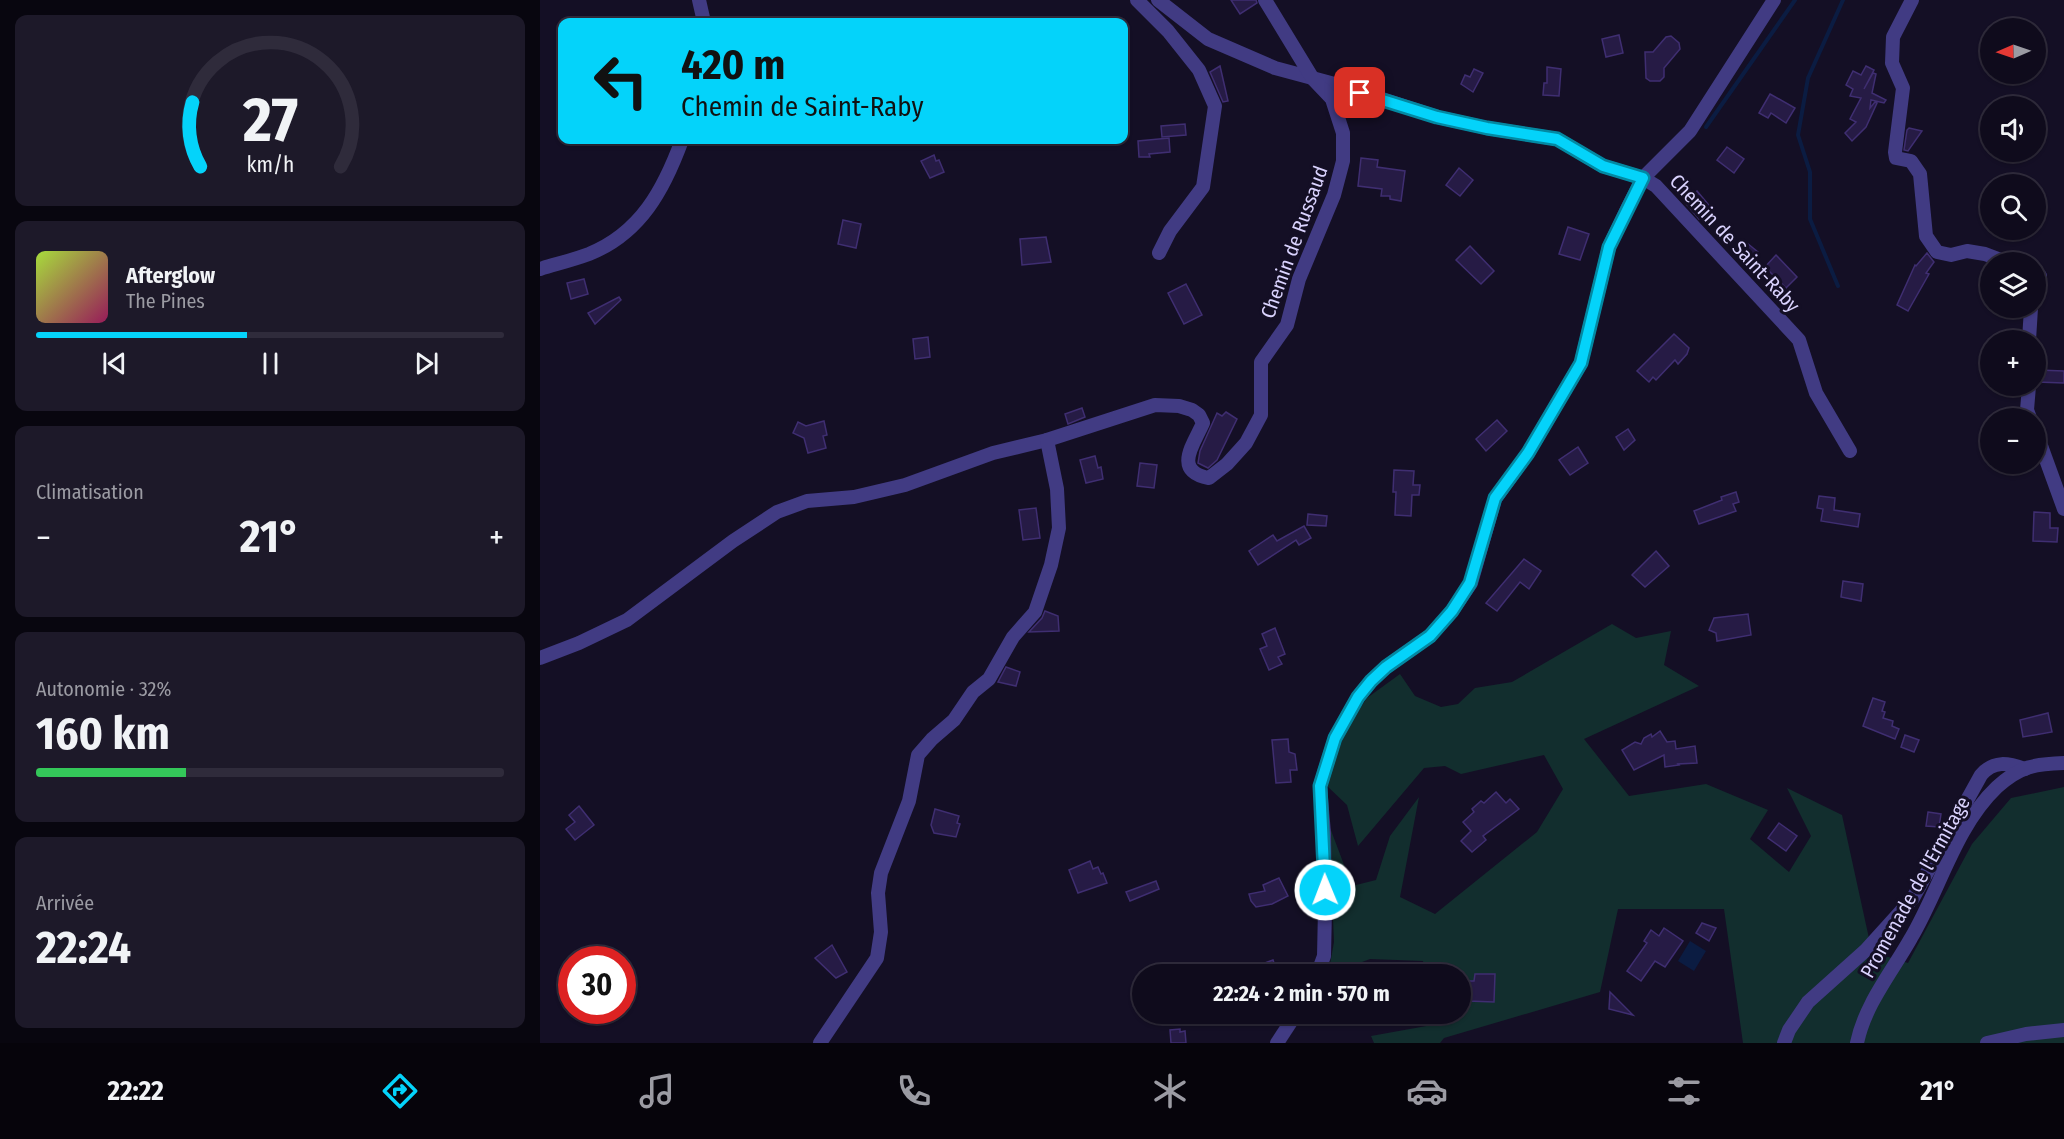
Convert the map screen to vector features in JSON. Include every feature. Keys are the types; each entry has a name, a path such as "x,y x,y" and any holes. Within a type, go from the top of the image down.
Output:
{"street":[{"path":"699,0 703,18"},
{"path":"1137,0 1168,31 1199,70 1215,106 1203,187 1170,231 1159,253"},
{"name":"Chemin de Saint-Raby","path":"1158,0 1208,39 1266,65 1437,117 1487,128 1557,139 1603,166 1643,178 1656,186 1799,340 1816,393 1850,452"},
{"name":"Chemin de Russaud","path":"1047,440 1155,405 1179,406 1199,415 1203,423 1187,456 1190,467 1198,476 1209,478 1227,464 1246,443 1261,415 1261,362 1287,325 1299,279 1334,195 1343,161 1343,133 1332,99 1313,79 1264,0"},
{"path":"1321,964 1324,956 1325,909 1324,833 1320,786 1335,738 1358,697 1371,681 1386,667 1430,636 1452,611 1470,583 1495,498 1528,453 1581,363 1609,247 1643,178 1690,131 1774,0"},
{"path":"1912,0 1893,37 1892,63 1903,88 1896,158 1911,161 1920,174 1926,236 1937,252 1951,255 1967,251 1980,253"},
{"path":"540,268 590,253 620,237 647,212 670,172 680,144"},
{"path":"540,658 627,620 733,541 777,512 807,501 854,497 905,485 993,453 1047,440 1058,489 1059,528 1051,565 1035,612 1013,637 989,680 973,692 954,720 918,755 909,801 881,873 878,893 881,932 877,958 820,1043"},
{"path":"2046,460 2064,509"},
{"path":"1784,1043 1789,1030 1808,1002 1866,950 1913,898 1987,768 2007,762 2025,769"},
{"name":"Promenade de l'Ermitage","path":"1857,1043 1864,1018 1911,937 1960,838 1988,796 2000,785 2035,764 2063,764"},
{"path":"1277,1043 1289,1024"},
{"path":"1987,1043 2025,1034 2064,1030"}],"green space":[{"path":"1612,624 1636,638 1671,631 1664,665 1699,686 1584,739 1629,796 1706,784 1768,810 1750,839 1789,872 1811,836 1787,788 1842,815 1872,952 1908,963 1972,844 2011,798 2064,787 2064,1043 1743,1043 1724,909 1618,909 1600,992 1444,1038 1440,1043 1374,1043 1371,1036 1432,1024 1471,1024 1471,964 1423,964 1423,961 1370,959 1357,964 1330,964 1334,942 1329,825 1352,886 1376,880 1390,836 1419,797 1400,897 1435,914 1537,832 1563,789 1544,755 1461,774 1445,766 1424,768 1358,846 1347,805 1326,785 1347,727 1367,698 1400,674 1415,696 1441,707 1458,704 1475,688 1512,682"}],"water":[{"path":"1690,941 1706,951 1694,971 1678,961"}],"building":[{"path":"1231,0 1256,0 1257,3 1240,14"},
{"path":"1619,35 1623,53 1606,57 1602,39"},
{"path":"1671,36 1679,43 1680,49 1664,68 1664,77 1660,81 1650,81 1646,78 1645,52 1653,52 1666,37"},
{"path":"1220,66 1228,101 1223,102 1210,72"},
{"path":"1866,66 1874,70 1864,89 1873,73 1876,74 1872,93 1886,100 1884,103 1871,100 1870,108 1875,102 1877,103 1866,127 1852,141 1845,133 1856,122 1850,119 1861,98 1850,96 1853,89 1846,85 1853,71 1861,75"},
{"path":"1547,67 1561,69 1559,96 1543,95 1544,83 1547,83"},
{"path":"1474,69 1483,73 1473,92 1461,84 1465,75 1470,77"},
{"path":"1770,94 1795,108 1786,123 1771,113 1768,118 1759,113"},
{"path":"1185,124 1186,135 1162,137 1161,126"},
{"path":"1909,128 1922,131 1908,151 1904,150"},
{"path":"1169,138 1170,152 1139,157 1138,141"},
{"path":"1727,147 1744,159 1734,173 1717,160"},
{"path":"934,155 944,172 930,178 921,161"},
{"path":"1361,158 1378,160 1377,167 1405,171 1401,201 1390,199 1390,196 1381,196 1382,189 1358,186"},
{"path":"1459,168 1473,180 1460,196 1446,185"},
{"path":"1697,191 1712,209 1699,219 1684,201"},
{"path":"843,220 861,224 856,248 838,244"},
{"path":"1568,227 1589,234 1580,260 1559,254"},
{"path":"1046,237 1051,262 1022,265 1020,239"},
{"path":"1747,243 1758,252 1747,264 1736,254"},
{"path":"1470,246 1494,271 1481,284 1456,260"},
{"path":"1927,253 1934,262 1926,273 1929,274 1908,311 1897,305 1915,265"},
{"path":"1776,255 1797,277 1786,288 1765,267"},
{"path":"584,279 588,294 571,299 567,283"},
{"path":"1186,284 1202,315 1184,324 1168,293"},
{"path":"619,297 621,300 595,324 588,313"},
{"path":"1674,334 1689,348 1687,354 1678,364 1675,360 1656,380 1653,377 1649,382 1637,371"},
{"path":"928,337 930,357 915,359 913,339"},
{"path":"2046,370 2064,371 2064,383 2046,382"},
{"path":"1082,408 1085,417 1068,424 1065,414"},
{"path":"1226,412 1237,419 1217,460 1208,468 1198,463 1200,451 1217,413 1222,416"},
{"path":"1497,420 1507,431 1486,451 1476,439"},
{"path":"824,421 827,435 823,436 826,448 808,453 804,438 793,433 798,422 806,426"},
{"path":"1628,429 1635,440 1624,450 1616,437"},
{"path":"1578,447 1588,463 1570,475 1559,460"},
{"path":"1095,456 1098,468 1101,467 1103,479 1086,483 1080,460"},
{"path":"1140,463 1157,465 1154,488 1137,486"},
{"path":"1394,470 1414,471 1413,485 1420,485 1419,495 1412,495 1411,516 1395,515"},
{"path":"1736,492 1739,502 1733,504 1736,511 1699,524 1694,511"},
{"path":"1819,496 1835,498 1834,510 1860,514 1858,527 1821,521 1823,509 1817,508"},
{"path":"1036,508 1040,538 1023,540 1019,510"},
{"path":"2034,512 2050,513 2050,528 2058,528 2057,542 2033,541"},
{"path":"1308,514 1327,516 1326,526 1307,525"},
{"path":"1304,526 1311,538 1299,545 1296,540 1258,565 1249,551 1273,535 1277,541"},
{"path":"1656,551 1669,566 1645,587 1632,575"},
{"path":"1524,559 1541,571 1529,589 1520,582 1497,611 1486,603"},
{"path":"1843,581 1863,584 1861,601 1841,597"},
{"path":"1045,611 1058,616 1059,631 1029,632 1042,618"},
{"path":"1748,614 1751,635 1717,641 1716,633 1709,630 1714,618"},
{"path":"1275,628 1285,654 1278,657 1282,664 1269,670 1260,649 1267,646 1262,634"},
{"path":"1006,667 1020,672 1016,686 998,682"},
{"path":"1873,698 1885,702 1882,711 1885,712 1883,718 1893,721 1892,726 1899,729 1895,739 1863,726"},
{"path":"2048,713 2052,732 2023,737 2020,720"},
{"path":"1660,731 1667,742 1675,741 1676,749 1695,746 1697,763 1665,767 1664,755 1634,770 1622,750 1635,742 1641,744 1644,738 1651,734 1652,737"},
{"path":"1905,735 1919,740 1914,752 1901,747"},
{"path":"1288,739 1289,752 1295,754 1297,770 1290,770 1291,782 1276,783 1272,740"},
{"path":"1496,792 1506,803 1510,799 1519,809 1483,836 1486,840 1472,852 1461,841 1471,831 1463,822 1474,812 1472,809 1481,801 1484,803"},
{"path":"579,806 594,825 575,840 566,829 575,822 569,815"},
{"path":"935,809 959,816 957,823 960,824 956,837 934,833 931,825"},
{"path":"1928,812 1941,814 1939,827 1926,826"},
{"path":"1779,823 1797,836 1786,851 1768,838"},
{"path":"1090,861 1093,869 1098,867 1101,874 1103,873 1107,883 1078,893 1069,870"},
{"path":"1279,878 1288,896 1272,904 1256,907 1249,894 1265,891 1263,885"},
{"path":"1156,881 1159,889 1130,901 1126,892"},
{"path":"1702,923 1716,928 1709,941 1696,933"},
{"path":"1664,928 1683,941 1665,967 1655,961 1641,981 1627,971 1647,943 1644,941 1651,930 1659,936"},
{"path":"832,945 847,972 836,978 815,958"},
{"path":"1273,960 1274,964 1262,964"},
{"path":"1475,974 1495,974 1494,1002 1471,1001 1471,981 1474,981"},
{"path":"1610,992 1633,1015 1609,1009"},
{"path":"1180,1029 1180,1032 1185,1031 1186,1043 1171,1043 1170,1030"}],"waterway":[{"path":"1706,127 1795,0"},
{"path":"1838,286 1810,219 1810,172 1798,135 1808,78 1843,0"}],"route":[{"path":"1325,890 1320,786 1335,738 1358,697 1371,681 1395,660 1430,636 1452,611 1470,583 1495,498 1528,453 1581,363 1609,247 1643,178 1603,166 1557,139 1487,128 1437,117 1360,93"}]}
